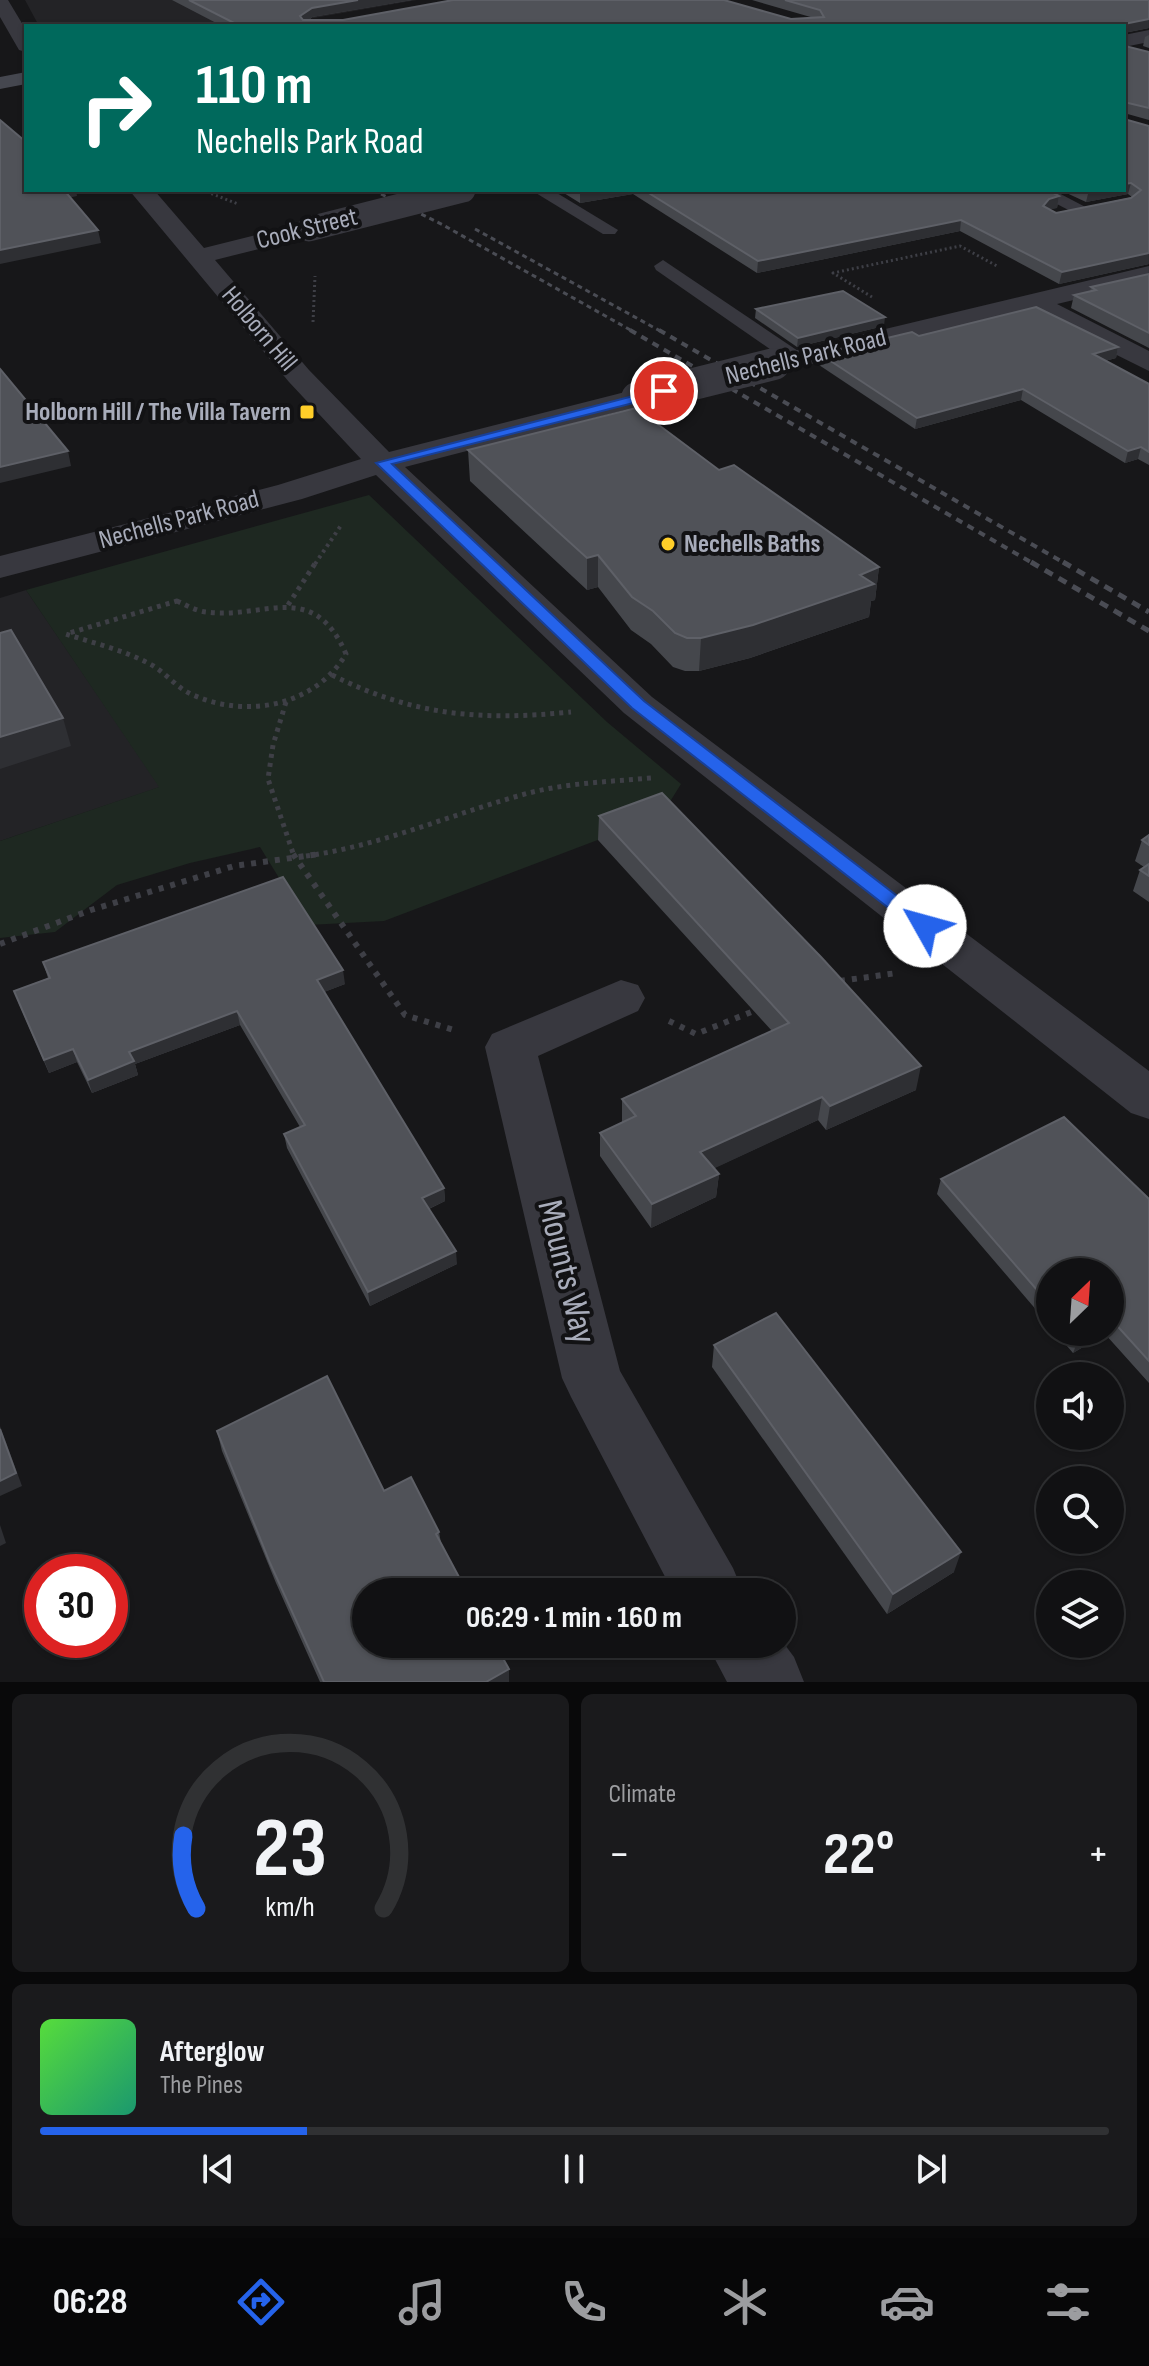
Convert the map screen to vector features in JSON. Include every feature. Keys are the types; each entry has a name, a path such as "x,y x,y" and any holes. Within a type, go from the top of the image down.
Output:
{"street":[{"path":"0,1 24,43"},
{"path":"0,83 24,78"},
{"name":"Holborn Hill","path":"143,192 299,376 382,463 638,705 1149,1099"},
{"name":"Cook Street","path":"197,257 455,192"},
{"name":"Nechells Park Road","path":"0,567 290,492 382,463 1149,274"},
{"path":"1043,299 1149,362"},
{"path":"510,1047 621,998"},
{"name":"Mounts Way","path":"510,1047 592,1378 701,1578"},
{"path":"752,1658 769,1682"}],"lane":[{"path":"543,192 609,230"},
{"path":"1044,192 1091,210 1053,217"},
{"path":"663,266 786,361"}],"path":[{"path":"923,329 833,273 960,246 1043,299"},
{"path":"288,605 344,522"},
{"path":"177,601 204,612 288,605 327,621 340,636 346,654 341,667 306,693 263,706 216,704 177,687 158,667 66,634 177,601"},
{"path":"332,675 366,694 417,711 481,718 533,717 638,705"},
{"path":"286,701 273,745 268,779 293,855 405,1015 510,1047"},
{"path":"0,944 167,884 234,866 293,855 342,851 520,795 562,786 724,771"},
{"path":"832,982 975,965"},
{"path":"621,998 696,1034 764,1007"}],"shaded area":[{"path":"25,0 417,0 279,24 38,24"},
{"path":"369,495 607,722 681,784 661,816 384,921 308,925 260,847 190,863 117,885 55,932 0,938 0,841 159,787 26,590"},
{"path":"26,590 160,787 0,841 0,598"}],"building":[{"path":"189,0 358,0 312,8 300,16 303,20 343,20 453,0 724,0 791,19 824,17 820,10 785,0 1149,0 1149,19 1124,24 236,24"},
{"path":"1126,46 1149,52 1149,108 1126,102"},
{"path":"0,120 24,140 24,192 66,192 98,230 0,250"},
{"path":"1126,120 1149,126 1149,253 1062,272 961,220 758,261 647,192 1052,192 1059,196 1049,199 1043,206 1056,213 1131,198 1141,190 1131,183 1126,184"},
{"path":"1149,274 1149,333 1074,295 1096,290 1091,287"},
{"path":"843,291 885,317 798,338 756,309"},
{"path":"1036,307 1118,347 1093,354 1149,384 1149,452 1141,447 1128,451 1023,389 917,418 820,354 912,332 919,336"},
{"path":"0,369 68,451 0,467"},
{"name":"Nechells Baths","path":"636,408 719,470 734,465 879,567 860,575 874,584 753,625 701,638 687,638 675,633 653,611 632,597 598,555 587,558 468,450"},
{"path":"11,630 63,718 0,737 0,633"},
{"path":"662,793 821,957 921,1066 830,1106 822,1097 700,1152 719,1174 652,1204 600,1133 636,1116 622,1099 789,1023 599,816"},
{"path":"1149,864 1149,876 1140,870"},
{"path":"283,877 343,970 317,980 444,1188 422,1198 456,1251 368,1292 284,1134 305,1125 237,1011 129,1052 134,1061 88,1080 73,1049 44,1060 14,991 50,978 43,962"},
{"path":"1064,1117 1149,1199 1149,1361 1124,1333 1124,1258 1036,1258 1036,1289 941,1179"},
{"path":"776,1313 961,1552 893,1594 714,1345"},
{"path":"327,1376 384,1491 411,1477 460,1578 352,1578 352,1658 503,1658 509,1669 486,1682 324,1682 270,1563 217,1431"},
{"path":"0,1429 16,1473 0,1481"}],"railway":[{"path":"377,192 443,225 634,332"},
{"path":"475,229 662,332"},
{"path":"630,330 1034,564"},
{"path":"659,330 1066,564"},
{"path":"1031,562 1149,631"},
{"path":"1063,562 1149,612"}],"place":[{"name":"Holborn Hill / The Villa Tavern","path":"307,412"},
{"name":"Nechells Baths","path":"668,544"}],"route":[{"path":"664,391 382,463 638,705 925,926"}]}
